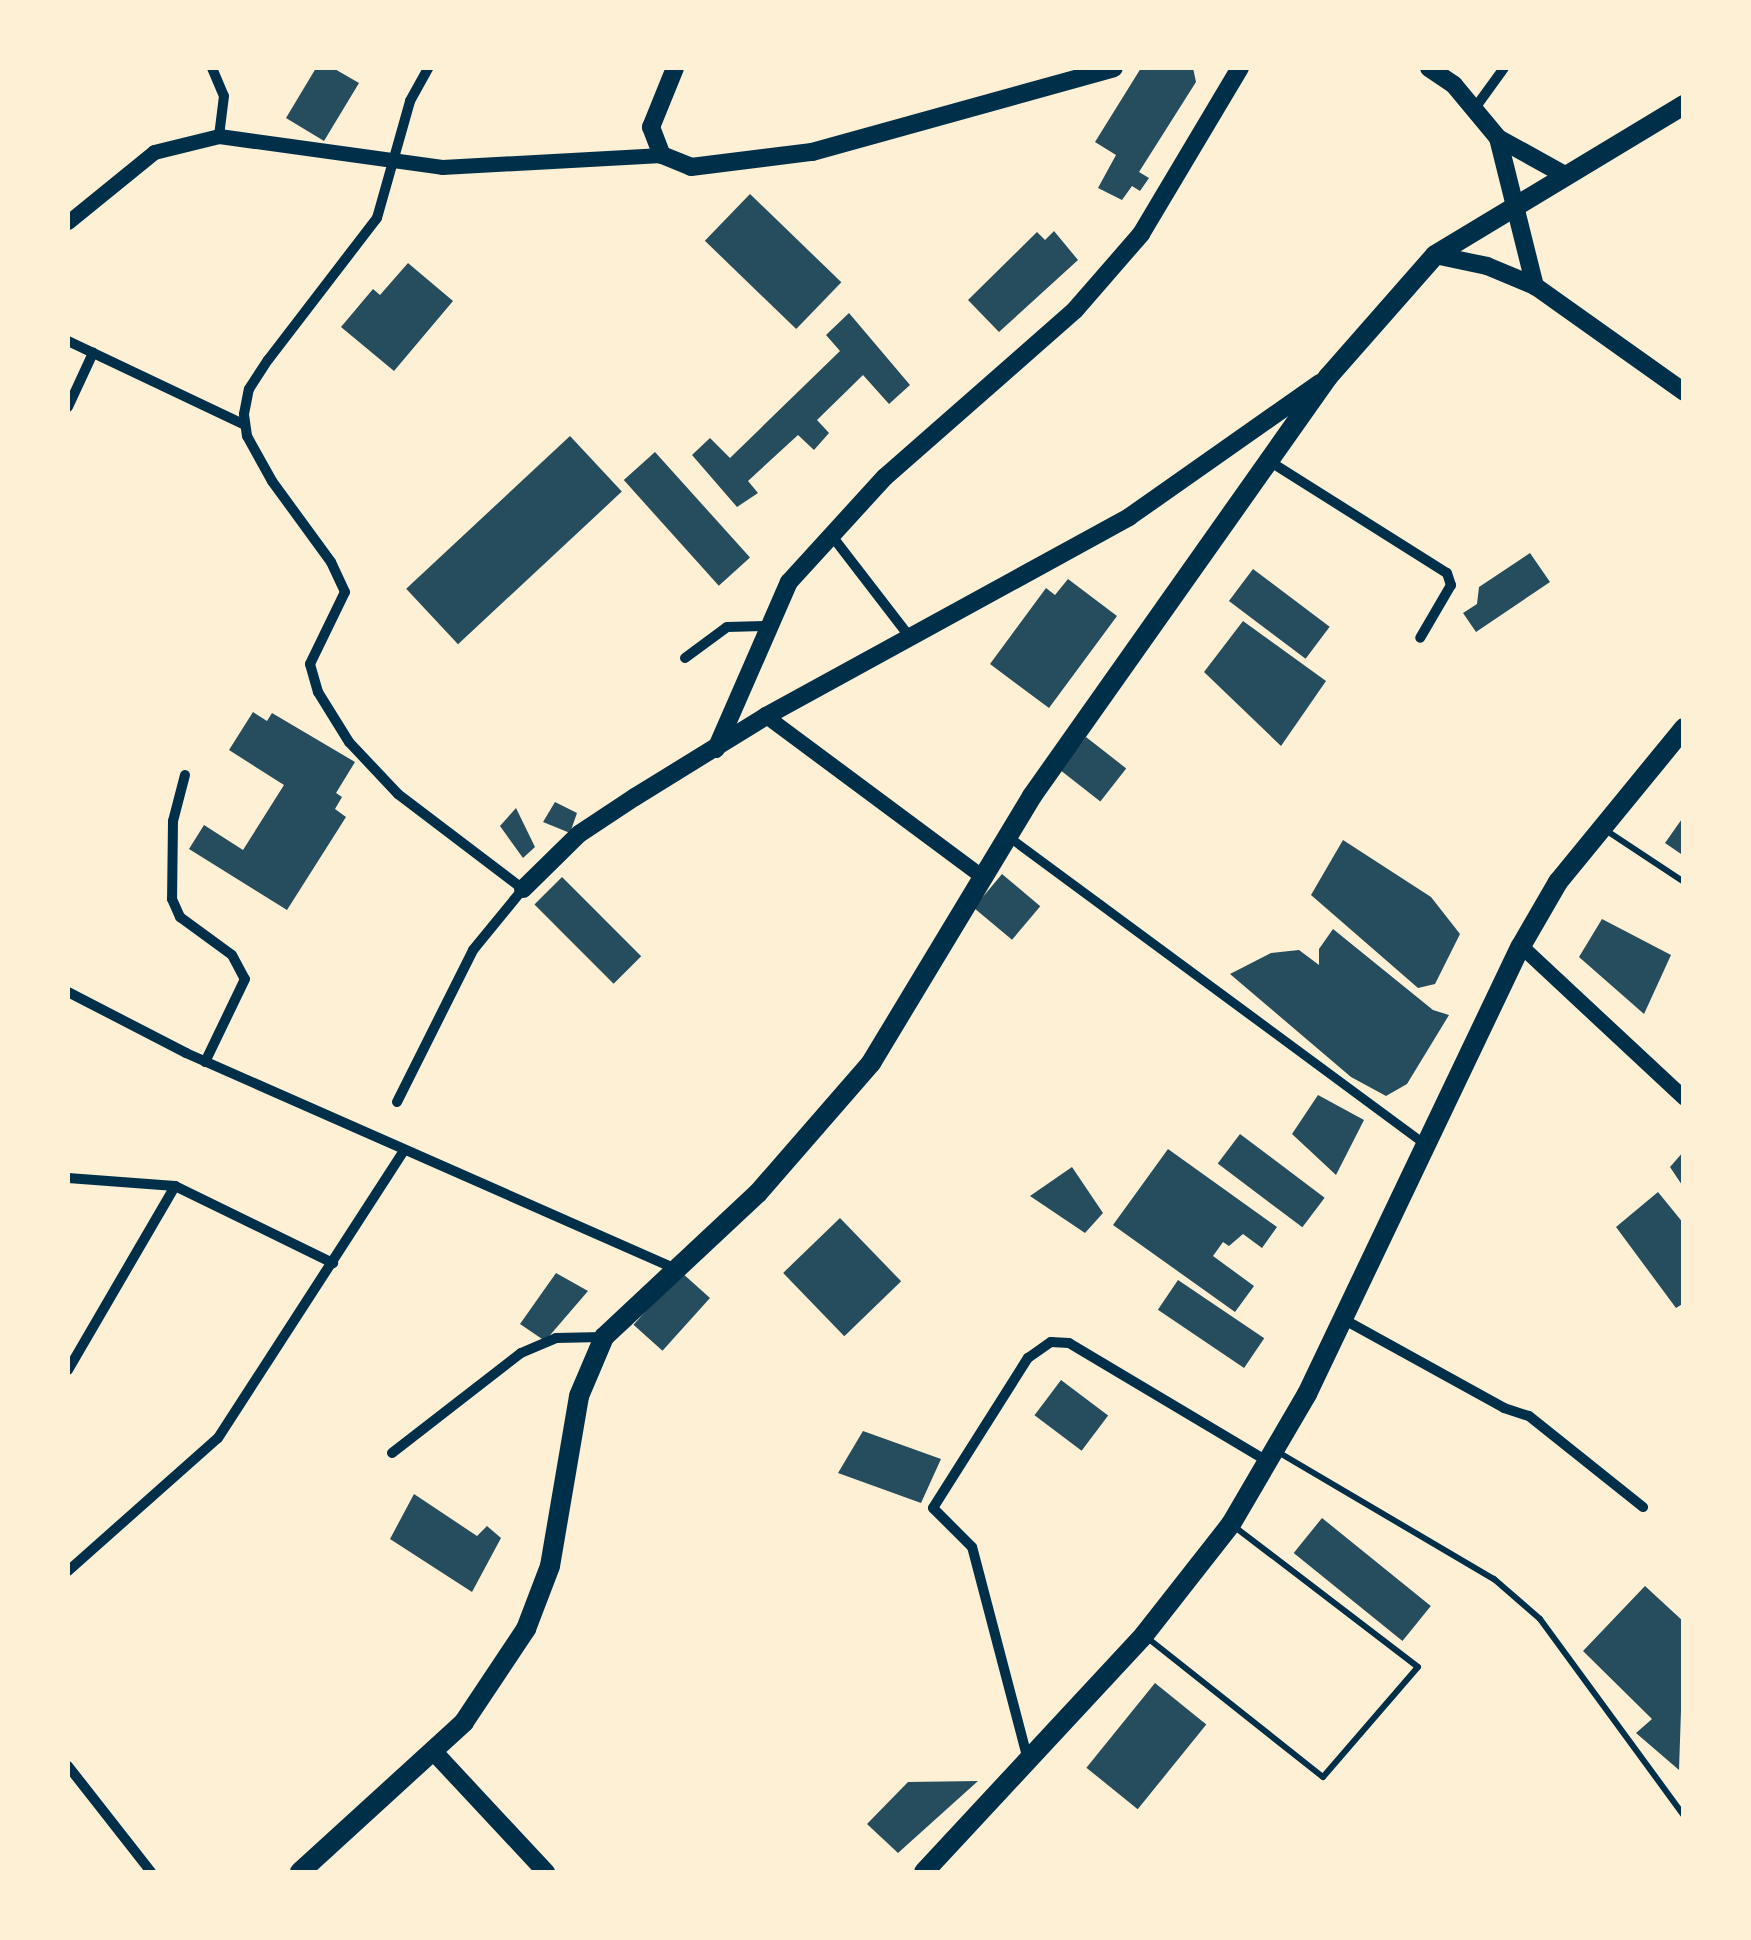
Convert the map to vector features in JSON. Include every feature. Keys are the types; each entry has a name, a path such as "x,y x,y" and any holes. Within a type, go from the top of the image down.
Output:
{"highway":[{"path":"300,1872 433,1751 491,1685 540,1600 579,1396 604,1337 758,1192 871,1063 1009,837 1328,377 1435,255 1510,205 1684,105"},
{"path":"924,1872 1144,1635 1231,1524 1273,1457 1521,946 1602,828 1684,728"}],"main road":[{"path":"676,68 651,127 662,155 707,167 812,152 1114,68"},
{"path":"716,749 788,582 885,477 1075,310 1142,234 1240,68"},
{"path":"1428,68 1475,108 1498,138 1563,174"},
{"path":"1498,138 1510,205 1535,286"},
{"path":"1435,255 1487,266 1535,286 1684,392"},
{"path":"524,890 579,834 766,716 1129,516 1328,377"},
{"path":"433,1751 546,1872"}],"street":[{"path":"212,68 224,96 220,136"},
{"path":"397,1102 473,950 524,890 398,794 349,742 318,692 310,664 344,592 331,562 272,481 246,425 249,389 377,218 428,68"},
{"path":"1475,108 1504,68"},
{"path":"68,222 154,152 220,136 442,167 662,155"},
{"path":"68,341 246,425"},
{"path":"68,407 94,353"},
{"path":"1269,461 1447,573 1451,584 1420,638"},
{"path":"832,536 909,636"},
{"path":"685,658 728,627 767,626"},
{"path":"766,716 983,877"},
{"path":"184,774 172,821 172,898 180,917 232,955 245,980 205,1062"},
{"path":"1009,837 1426,1144"},
{"path":"1521,946 1684,1098"},
{"path":"68,992 205,1062 676,1269"},
{"path":"68,1570 218,1438 404,1151"},
{"path":"68,1178 175,1186 333,1263"},
{"path":"68,1370 175,1186"},
{"path":"1342,1319 1504,1408 1529,1416 1643,1507"},
{"path":"392,1453 521,1354 556,1338 604,1337"},
{"path":"1028,1760 972,1547 933,1508 1028,1358 1051,1342 1068,1343 1273,1457"},
{"path":"68,1766 151,1872"}],"lane":[{"path":"1602,828 1684,882"},
{"path":"1273,1457 1494,1579 1540,1619 1684,1816"},
{"path":"1144,1635 1323,1777 1418,1667 1231,1524"}],"building":[{"path":"316,68 333,68 359,83 324,141 286,118"},
{"path":"1141,68 1193,68 1196,82 1139,172 1149,178 1140,191 1132,186 1122,200 1098,188 1116,155 1095,142"},
{"path":"750,194 841,282 796,329 705,241"},
{"path":"1054,231 1078,260 999,332 968,300 1037,232 1045,240"},
{"path":"408,263 453,301 394,371 341,327 373,289 380,295"},
{"path":"849,313 910,385 889,404 863,375 817,420 829,433 814,450 798,435 748,481 758,493 737,507 692,455 710,438 730,458 840,351 826,335"},
{"path":"570,436 622,492 458,644 406,589"},
{"path":"655,452 750,558 719,586 624,480"},
{"path":"1530,553 1550,582 1476,632 1463,613 1477,604 1479,587"},
{"path":"1253,569 1330,627 1306,659 1229,601"},
{"path":"1068,579 1117,616 1049,708 990,664 1046,588 1055,595"},
{"path":"1243,621 1326,681 1281,746 1204,672"},
{"path":"253,712 267,721 272,713 355,762 336,793 342,797 335,809 346,817 287,910 189,849 204,825 243,850 284,785 229,750"},
{"path":"1086,737 1126,768 1100,801 1060,770"},
{"path":"555,802 577,813 570,833 543,822"},
{"path":"516,808 535,847 523,858 500,826"},
{"path":"1684,816 1684,856 1665,843"},
{"path":"1343,840 1431,897 1460,934 1435,984 1418,988 1311,895"},
{"path":"1002,874 1040,906 1012,940 974,908"},
{"path":"562,877 641,956 614,984 534,905"},
{"path":"1602,919 1671,955 1644,1014 1579,957"},
{"path":"1333,929 1433,1010 1449,1015 1407,1084 1386,1096 1351,1077 1230,974 1271,953 1299,950 1319,965 1319,949"},
{"path":"1318,1095 1364,1120 1336,1175 1292,1134"},
{"path":"1240,1134 1325,1198 1302,1227 1218,1164"},
{"path":"1168,1149 1277,1227 1262,1248 1243,1234 1229,1246 1223,1242 1213,1256 1254,1286 1235,1312 1113,1225"},
{"path":"1684,1151 1684,1188 1670,1167"},
{"path":"1072,1167 1103,1213 1085,1233 1030,1196"},
{"path":"1658,1192 1684,1224 1684,1303 1676,1308 1616,1227"},
{"path":"840,1218 901,1281 844,1336 783,1273"},
{"path":"681,1272 710,1298 662,1351 633,1325"},
{"path":"556,1273 588,1291 545,1341 520,1324"},
{"path":"1178,1280 1264,1338 1244,1368 1158,1310"},
{"path":"1061,1380 1108,1416 1082,1451 1035,1415"},
{"path":"863,1431 941,1459 921,1503 838,1473"},
{"path":"414,1494 477,1536 487,1526 501,1538 472,1592 390,1539"},
{"path":"1322,1518 1431,1606 1402,1641 1294,1553"},
{"path":"1645,1586 1684,1622 1679,1770 1636,1733 1652,1719 1583,1651"},
{"path":"1155,1683 1206,1725 1138,1809 1086,1768"},
{"path":"978,1781 898,1853 867,1824 908,1782"}]}
